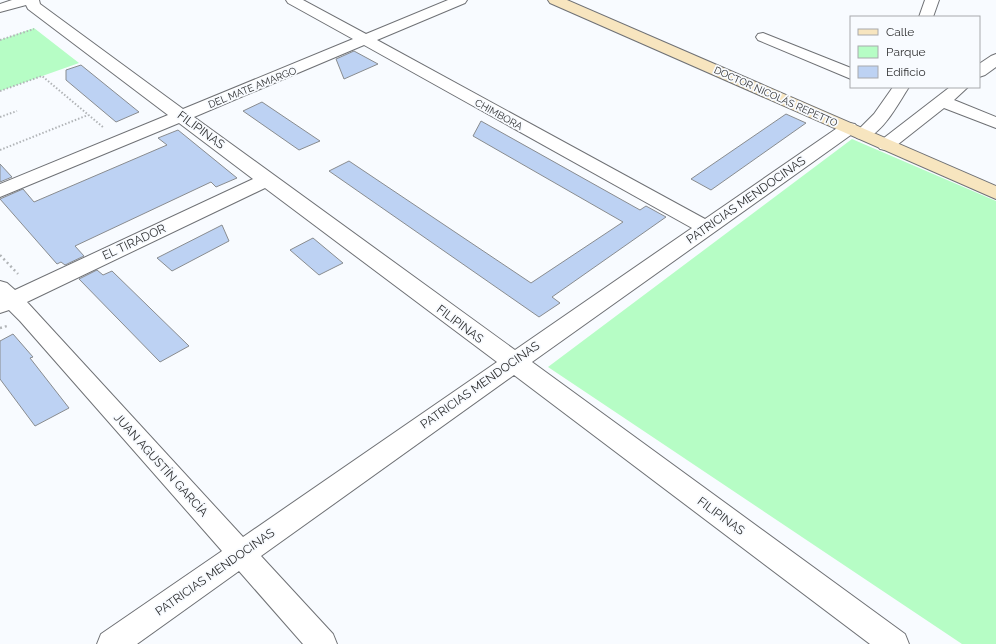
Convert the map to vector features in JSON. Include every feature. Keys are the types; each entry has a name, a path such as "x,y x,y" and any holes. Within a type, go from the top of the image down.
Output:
{"street":[{"path":"0,8 28,0"},
{"name":"FILIPINAS","path":"32,0 32,6 268,179 512,363 894,644"},
{"name":"CHIMBORA","path":"293,0 705,227"},
{"name":"DEL MATE AMARGO","path":"0,191 460,0"},
{"name":"DOCTOR NICOLÁS REPETTO","path":"555,0 996,193"},
{"path":"926,16 932,0"},
{"path":"763,37 850,74"},
{"path":"980,71 996,59"},
{"path":"886,145 959,88"},
{"name":"PATRICIAS MENDOCINAS","path":"112,644 705,227 856,131 880,118 896,89"},
{"path":"942,101 996,123"},
{"name":"EL TIRADOR","path":"4,298 268,179"},
{"name":"JUAN AGUSTÍN GARCÍA","path":"4,298 28,316 322,644"}],"path":[{"path":"0,40 35,28"},
{"path":"0,91 42,76 107,130"},
{"path":"0,117 17,110"},
{"path":"0,150 88,115"}],"green space":[{"path":"34,28 79,63 0,91 0,40"},
{"path":"852,139 996,201 996,644 962,644 548,367"}],"building":[{"path":"354,51 378,64 344,79 336,59"},
{"path":"81,65 139,112 116,122 66,80 66,70"},
{"path":"262,102 320,141 299,150 243,111"},
{"path":"786,114 806,123 711,190 691,179"},
{"path":"481,121 640,210 646,206 666,217 552,297 560,303 539,317 329,171 349,161 531,283 623,222 473,136"},
{"path":"178,130 237,178 216,187 211,182 75,246 84,256 65,265 61,262 57,264 0,199 23,189 34,202 167,145 158,138"},
{"path":"0,164 12,177 0,182"},
{"path":"222,225 229,241 172,271 157,258"},
{"path":"313,238 343,263 319,275 290,250"},
{"path":"97,270 103,275 112,271 189,346 160,362 79,279"},
{"path":"13,334 33,357 30,358 69,408 35,426 0,379 0,341"}]}
